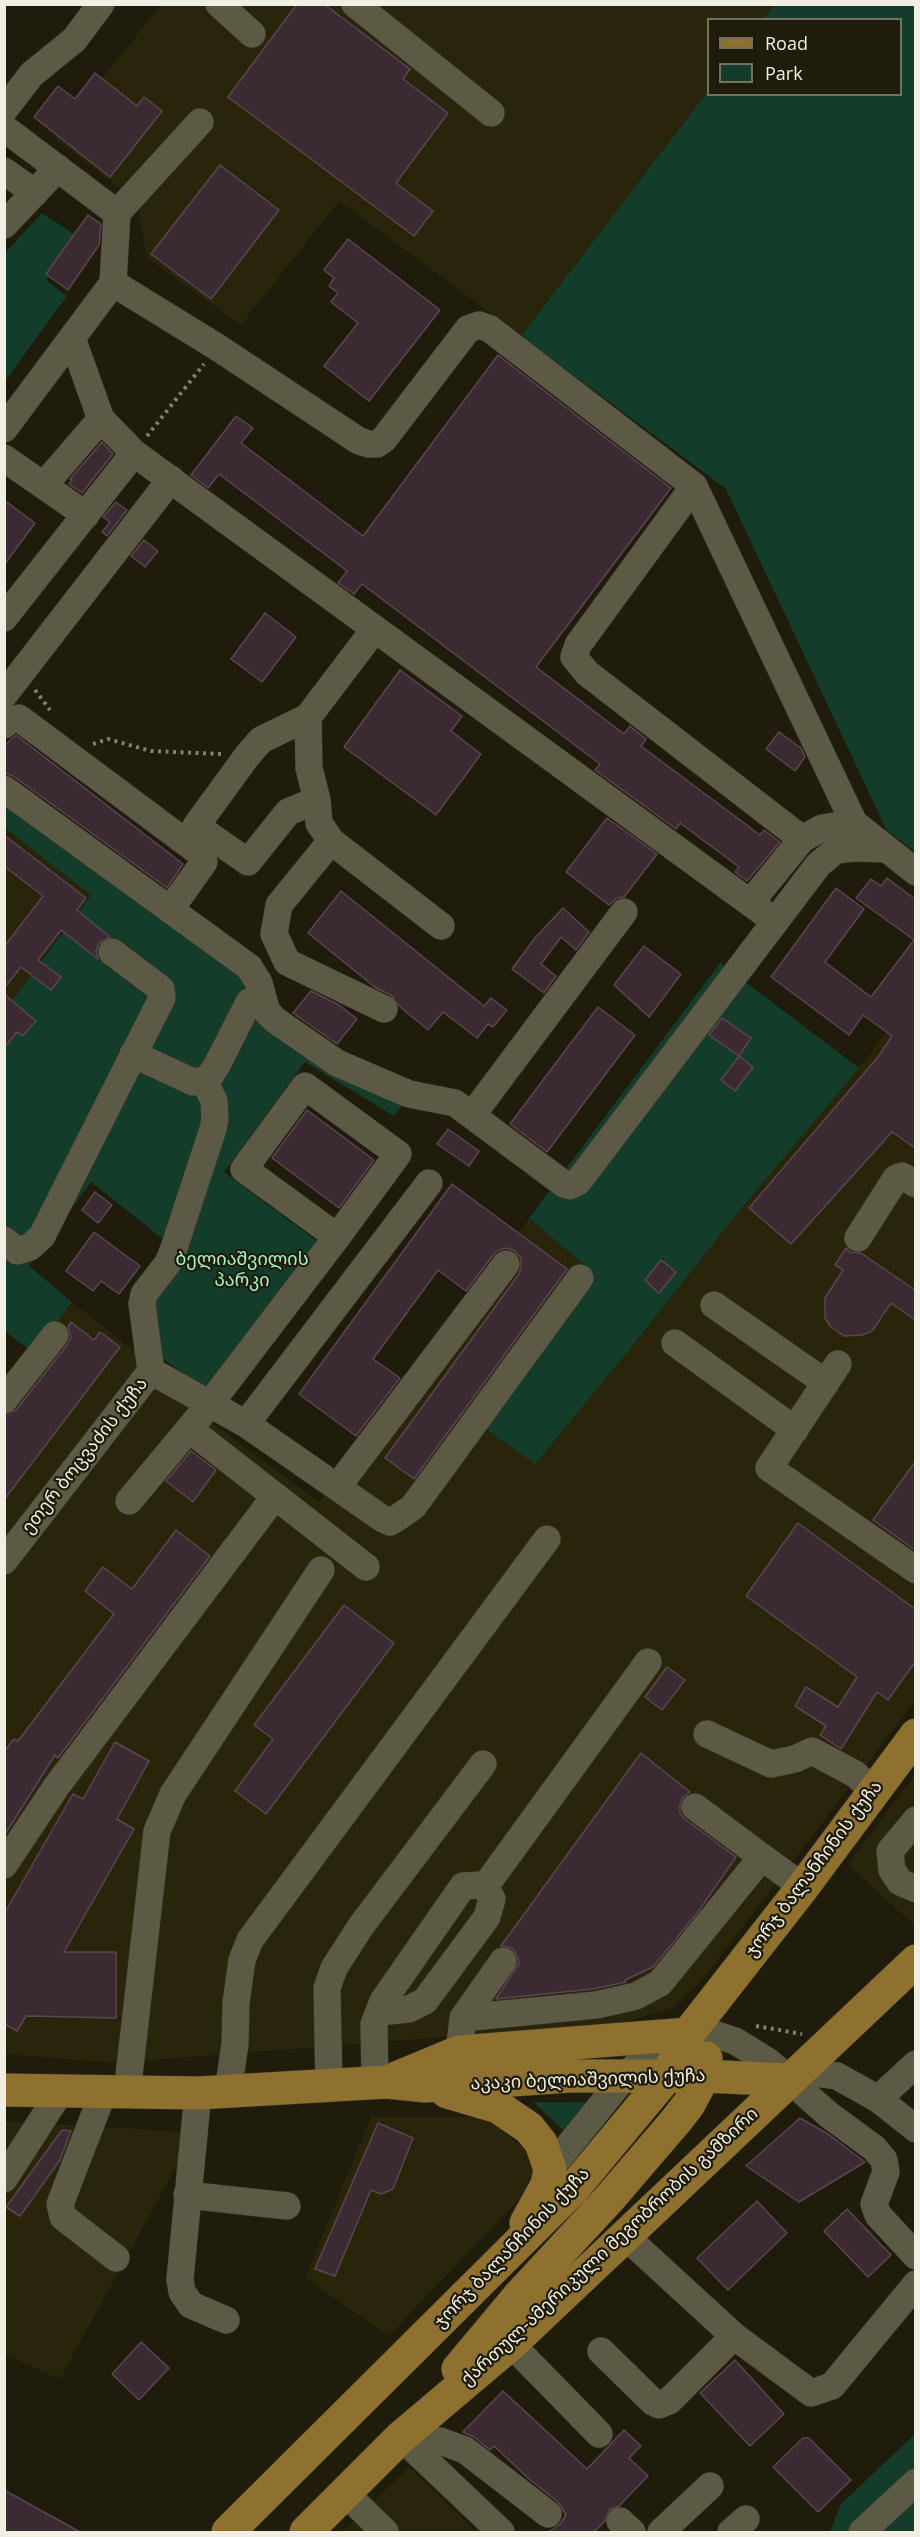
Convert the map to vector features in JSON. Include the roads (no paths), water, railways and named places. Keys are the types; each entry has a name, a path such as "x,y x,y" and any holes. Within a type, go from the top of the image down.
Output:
{"main road":[{"name":"ჯორჯ ბალანჩინის ქუჩა","path":"228,2532 573,2189 667,2076 688,2034 803,1887 915,1735"},
{"name":"ქართულ-ამერიკული მეგობრობის გამზირი","path":"310,2531 401,2437 511,2344 915,1961"},
{"name":"აკაკი ბელიაშვილის ქუჩა","path":"381,2083 468,2051 688,2034"},
{"path":"401,2437 519,2296 609,2199 689,2104 704,2076 707,2065 706,2056 688,2034"},
{"name":"აკაკი ბელიაშვილის ქუჩა","path":"4,2090 115,2093 213,2092 381,2083 425,2086 570,2076 795,2075"},
{"path":"425,2086 484,2102 514,2117 529,2128 541,2143 550,2169 547,2185 507,2256"}],"street":[{"path":"4,110 32,74 74,40 101,4"},
{"path":"219,4 252,34"},
{"path":"355,4 491,113"},
{"path":"4,429 113,283 117,213 200,122"},
{"path":"4,128 117,213"},
{"path":"4,225 58,168"},
{"path":"4,171 35,193"},
{"path":"113,283 217,347 359,441 377,444 384,439 468,329 479,325 490,329 694,486 854,823 915,872"},
{"path":"72,338 101,419 134,453 775,921"},
{"path":"44,485 101,419"},
{"path":"4,618 134,453"},
{"path":"4,458 44,485 110,558"},
{"path":"4,694 171,479"},
{"path":"694,486 578,645 574,657 586,673 802,839"},
{"path":"317,800 288,812 248,862 196,826 261,740 308,717 374,630"},
{"path":"308,717 309,768 317,800 319,823 331,841 441,926"},
{"path":"4,725 8,721 19,718 200,853 204,862 170,910"},
{"path":"4,789 249,967 259,983 267,1012 274,1020 337,1062 409,1094 455,1103 473,1114 564,1184 570,1186 578,1182 818,864 836,850 886,849"},
{"path":"750,903 802,839 822,828 854,823"},
{"path":"331,841 279,905 274,934 287,962 384,1009"},
{"path":"473,1114 624,912"},
{"path":"4,1240 17,1251 30,1248 42,1236 162,998 161,989 112,952"},
{"path":"133,1054 193,1082 204,1080 218,1065 249,1002 262,995"},
{"path":"151,1371 142,1304 144,1294 168,1263 213,1129 214,1101 204,1080"},
{"path":"129,1501 209,1405 337,1237 398,1154 305,1086 244,1169 337,1237"},
{"path":"858,1238 896,1178 903,1176 915,1184"},
{"path":"246,1424 429,1183"},
{"path":"338,1486 506,1264"},
{"name":"ეთერ ბოცვაძის ქუჩა","path":"4,1561 151,1371 246,1424 390,1522 413,1507 580,1278"},
{"path":"714,1305 832,1373 769,1468 915,1570"},
{"path":"4,1400 55,1335"},
{"path":"675,1343 795,1430"},
{"path":"189,1429 366,1567"},
{"path":"4,1865 57,1786 275,1496"},
{"path":"226,2320 191,2305 182,2292 180,2279 187,2195 213,2092 235,2044 236,2003 242,1960 250,1940 547,1539"},
{"path":"116,2258 63,2217 60,2204 115,2093 157,1831 173,1794 321,1570"},
{"path":"484,1888 648,1662"},
{"path":"707,1734 771,1764 795,1759 812,1751 855,1774 874,1791"},
{"path":"329,2086 327,1988 334,1968 361,1926 483,1764"},
{"path":"694,1807 803,1887"},
{"path":"915,1820 890,1851 892,1870 900,1882 915,1890"},
{"path":"470,2014 596,2005 636,1996 660,1983 762,1857"},
{"path":"379,2012 408,2009 425,2001 487,1917 492,1899 484,1888 470,1884 463,1886 383,2001 374,2024 381,2083"},
{"path":"468,2051 470,2014 503,1961"},
{"path":"550,2169 625,2076 654,2049 688,2034 711,2033 735,2041 795,2075 829,2115 874,2148 884,2160 886,2172 874,2204 878,2215 915,2256"},
{"path":"896,2090 915,2064"},
{"path":"795,2075 837,2076 896,2090"},
{"path":"896,2090 915,2129"},
{"path":"4,2179 60,2092"},
{"path":"187,2195 287,2206"},
{"path":"625,2236 735,2336 810,2393 824,2391 832,2386 915,2284"},
{"path":"601,2351 653,2402 658,2404 669,2401 735,2336"},
{"path":"511,2344 599,2434"},
{"path":"401,2437 440,2441 465,2450 548,2514"},
{"path":"401,2437 501,2532"},
{"path":"861,2532 915,2482"},
{"path":"661,2532 710,2486"},
{"path":"345,2493 385,2532"}],"park label":[{"name":"ბელიაშვილის პარკი","path":"242,1270"}]}
